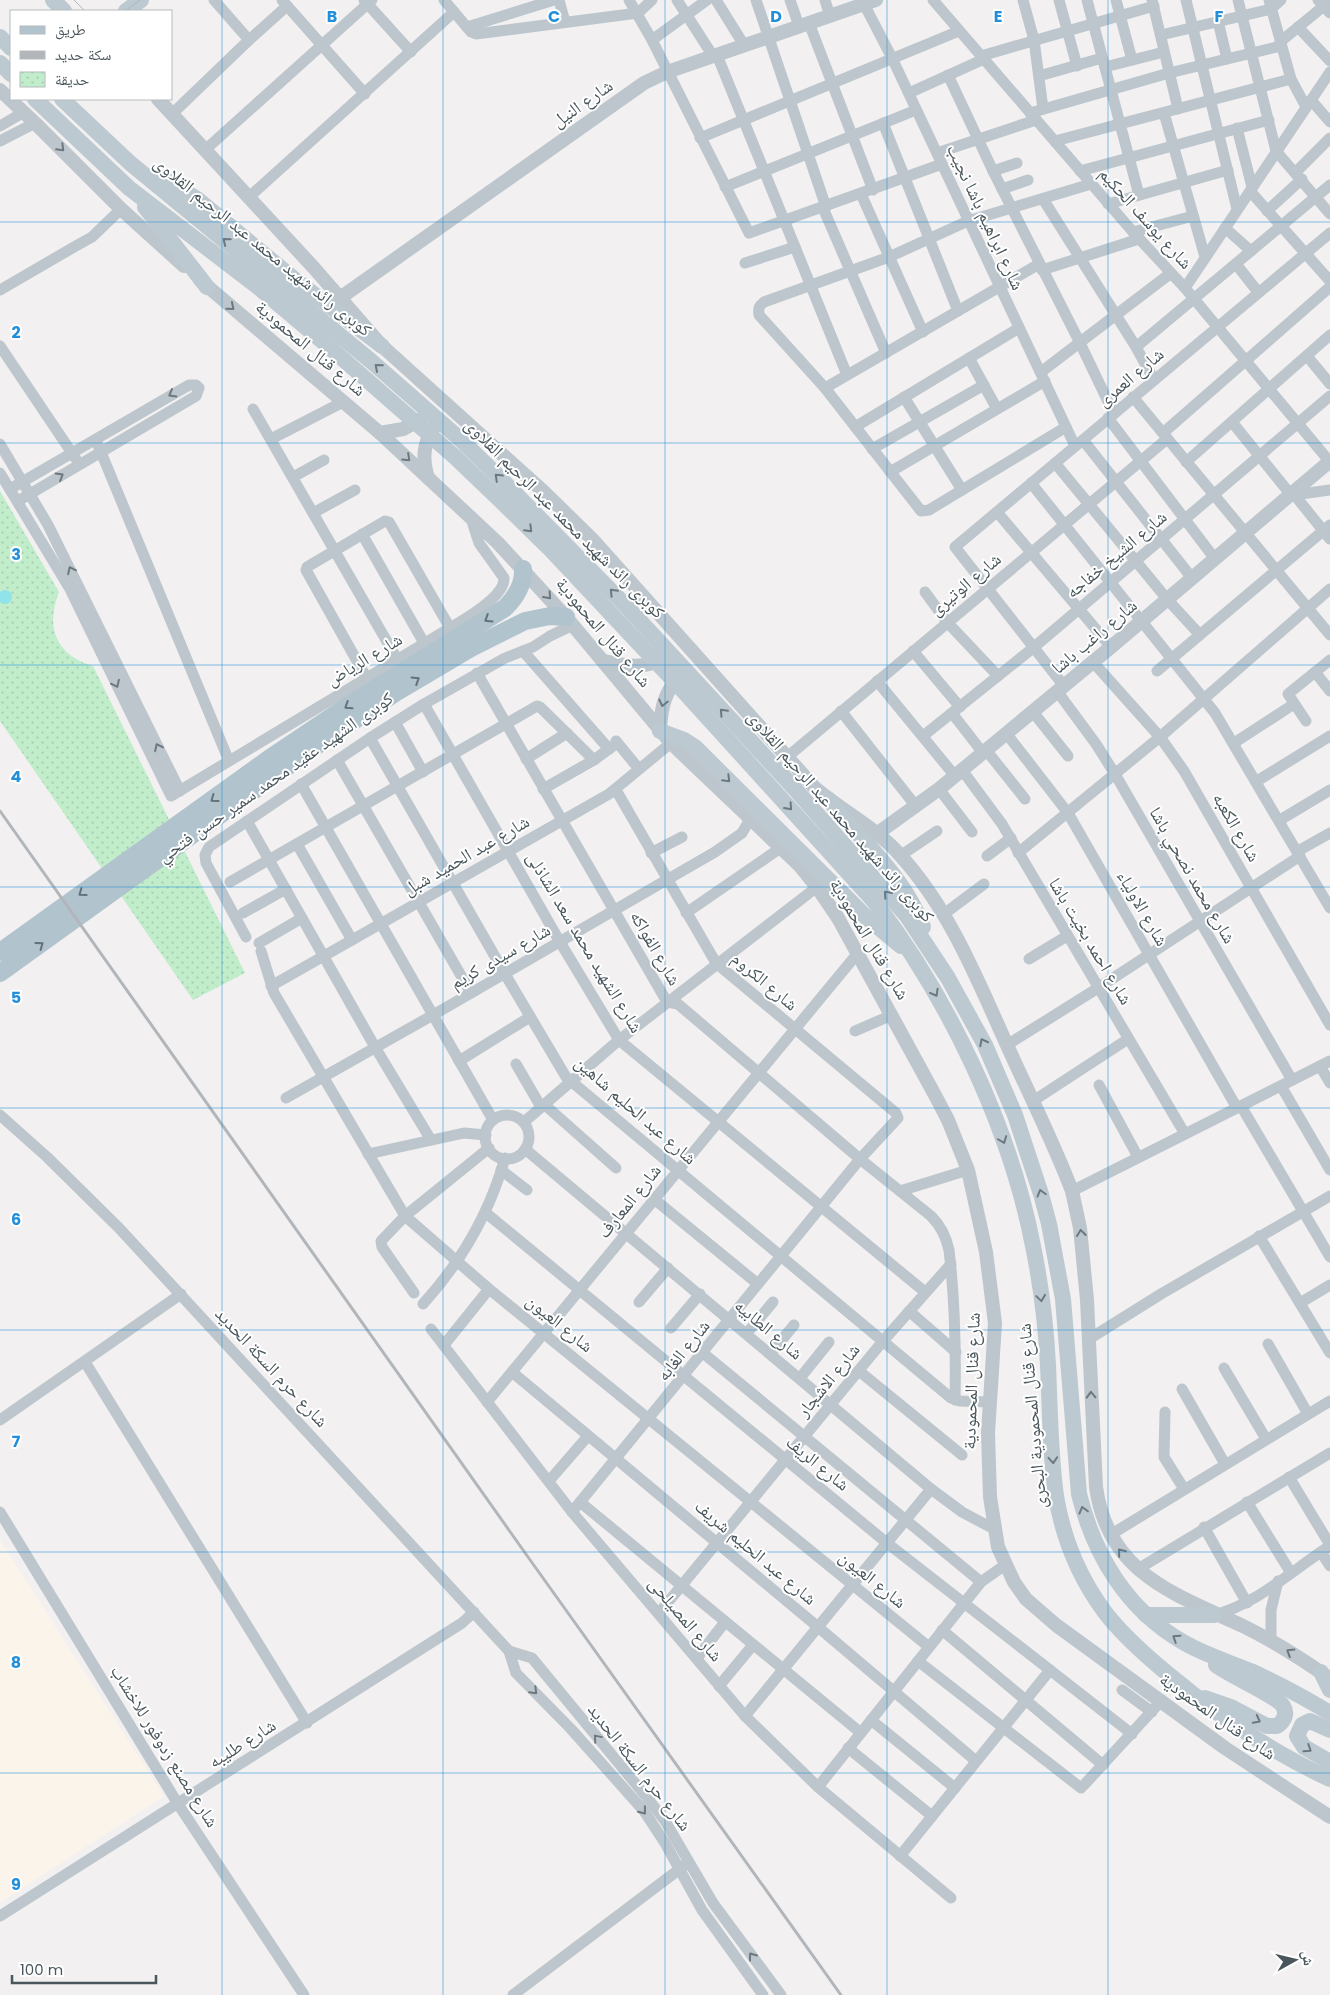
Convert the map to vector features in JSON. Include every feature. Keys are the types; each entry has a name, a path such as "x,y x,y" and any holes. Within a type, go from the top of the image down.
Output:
{"main road":[{"path":"127,10 141,0"},
{"path":"0,37 10,47"},
{"path":"0,63 10,73"},
{"path":"36,100 129,188 207,287"},
{"path":"63,100 130,163 165,179 196,199 330,307 382,346"},
{"name":"كوبرى رائد شهيد محمد عبد الرحيم القلاوى","path":"130,163 372,362 461,440 500,478 627,607 874,901 909,951"},
{"name":"كوبرى رائد شهيد محمد عبد الرحيم القلاوى","path":"129,188 258,287 440,444 502,502 883,889 907,916 928,946"},
{"name":"كوبرى الشهيد عقيد محمد سمير حسن فتحي","path":"0,952 277,753 346,707 462,637 499,612 510,603 522,583 523,569"},
{"name":"كوبرى الشهيد عقيد محمد سمير حسن فتحي","path":"0,973 321,742 395,693 462,637 550,616 570,621"},
{"path":"666,737 684,740 695,748 866,917 909,951"},
{"path":"828,799 909,897 920,921 928,946 958,995 984,1045 1028,1151 1049,1224 1063,1299 1076,1471 1084,1517 1092,1539 1115,1579 1146,1614 1174,1636 1206,1654 1277,1683 1330,1713"},
{"name":"شارع قنال المحمودية البحرى","path":"909,951 949,1020 984,1091 1009,1156 1026,1214 1038,1274 1046,1334 1056,1496 1060,1517 1073,1557 1093,1595 1118,1628 1148,1657 1195,1696 1256,1739 1288,1758 1330,1778"},
{"path":"1146,1614 1214,1615"},
{"path":"1195,1696 1231,1707 1267,1726 1277,1726 1285,1718 1284,1707 1281,1703 1225,1671 1206,1654"},
{"path":"1327,1672 1330,1690"},
{"path":"1330,1730 1310,1721 1300,1728 1298,1736 1304,1747 1330,1762"}],"street":[{"path":"214,0 248,40"},
{"path":"467,27 554,0"},
{"path":"559,0 565,22"},
{"path":"629,0 652,40 747,232 751,234 942,164"},
{"path":"447,1 467,27 476,34 638,13 652,0"},
{"path":"678,0 715,55 847,375"},
{"path":"652,40 707,0"},
{"path":"716,0 744,45"},
{"path":"756,0 825,207 850,271 886,353"},
{"path":"790,0 832,83 873,190"},
{"path":"825,0 830,16"},
{"name":"شارع يوسف الحكيم","path":"933,0 1136,236 1194,298 1330,462"},
{"path":"1022,0 1034,40 1043,109"},
{"path":"1059,0 1077,66"},
{"path":"1086,0 1139,195"},
{"path":"1116,0 1132,60"},
{"path":"1186,0 1238,209"},
{"path":"1238,0 1276,151 1330,214"},
{"path":"1161,35 1242,15 1281,0"},
{"path":"205,150 368,1 411,52"},
{"name":"شارع النيل","path":"340,298 644,82 667,72 830,16 865,2"},
{"name":"شارع ابراهيم باشا نجيب","path":"865,2 1066,426 1079,443 1116,482 1192,578"},
{"path":"172,114 285,3 365,94"},
{"path":"909,94 982,57 1120,16 1153,3 1178,109"},
{"path":"1270,4 1291,79 1308,104 1330,122"},
{"path":"937,153 978,140 1033,117 1043,109 1170,73 1252,54 1281,44 1325,5"},
{"path":"248,198 454,12"},
{"path":"1218,21 1227,59"},
{"path":"1298,27 1330,61"},
{"path":"700,138 959,31"},
{"path":"1039,76 1077,66 1132,60 1164,52"},
{"path":"1185,288 1330,72"},
{"path":"948,75 993,172 1080,343 1111,416 1140,461 1216,559"},
{"path":"1055,141 1291,79"},
{"name":"شارع قنال المحمودية","path":"0,90 10,99"},
{"name":"شارع قنال المحمودية","path":"11,100 121,209 207,287 380,433 471,518 523,569 570,621 666,737 750,819 782,847 816,887 838,918 892,1015 948,1120 968,1170 985,1243 994,1306 995,1338 989,1402 988,1465 994,1529 1005,1565 1026,1599 1040,1613 1226,1748 1330,1817"},
{"path":"159,100 382,346 544,492 592,539 675,630 786,758 828,799 878,834 919,879 944,914 972,968 1072,1191 1080,1228 1089,1339 1096,1487 1100,1509 1110,1536 1122,1554 1138,1569 1167,1589 1214,1615 1271,1640 1327,1672"},
{"path":"725,187 916,110"},
{"path":"0,126 24,112"},
{"path":"1164,113 1205,257"},
{"path":"1080,171 1268,120"},
{"path":"0,141 35,122"},
{"path":"882,124 958,311"},
{"path":"1237,128 1251,189 1267,211 1330,281"},
{"path":"1267,211 1330,138"},
{"path":"993,172 1017,163"},
{"path":"1108,204 1228,170"},
{"path":"1002,189 1028,180"},
{"path":"1066,426 928,510 921,511 825,388 760,315 758,310 764,302 889,257 968,221 1091,184"},
{"path":"1136,346 1330,185"},
{"path":"862,194 923,332"},
{"path":"1044,199 1136,346 1154,380"},
{"path":"0,290 84,243 121,209"},
{"path":"825,388 1000,287 1040,267 1080,258 1193,216"},
{"path":"1225,228 1251,251"},
{"name":"شارع العمرى","path":"955,549 955,547 1330,232"},
{"path":"745,263 795,247"},
{"path":"1236,264 1258,292"},
{"path":"890,472 997,409 1043,377 1080,343 1171,274"},
{"name":"شارع الوتيرى","path":"786,758 841,710 1116,482 1330,287"},
{"path":"855,427 1019,328"},
{"path":"1186,462 1330,335"},
{"path":"0,346 80,465"},
{"path":"1307,356 1330,384"},
{"path":"969,358 997,409"},
{"path":"10,489 189,385 196,385 199,388 196,396 18,501"},
{"path":"872,449 984,385"},
{"path":"380,433 403,429 422,419 430,409 432,401 430,389"},
{"name":"شارع الشيخ خفاجه","path":"923,736 1033,648 1330,396"},
{"path":"904,397 962,490"},
{"path":"1133,397 1330,635"},
{"path":"271,439 343,402"},
{"path":"253,409 397,659"},
{"path":"428,478 424,457 428,436 441,419 458,414"},
{"path":"1157,671 1276,570 1328,532 1232,422"},
{"path":"96,439 229,761"},
{"path":"0,444 48,525 175,793"},
{"path":"293,477 324,460"},
{"name":"شارع راغب باشا","path":"878,834 959,773 1330,462"},
{"path":"1055,463 1200,635"},
{"path":"0,473 70,589 175,793"},
{"path":"1031,483 1206,698 1257,781 1330,908"},
{"path":"313,513 355,490"},
{"path":"1293,494 1330,490"},
{"path":"997,512 1111,647"},
{"name":"شارع الرياض","path":"175,793 424,643 462,637 487,603 504,584 503,575 479,543 471,518"},
{"path":"366,678 306,571 307,567 385,522 389,522 462,637"},
{"path":"362,534 424,643"},
{"name":"شارع محمد نصحي باشا","path":"955,549 1033,648 1115,774 1292,1080"},
{"path":"1018,853 1160,737 1330,589"},
{"path":"926,592 947,622 998,676"},
{"path":"246,937 206,863 205,855 212,845 395,722 477,673 523,651 570,621"},
{"path":"604,661 632,666 653,663 673,646 676,638 675,630"},
{"path":"913,650 984,752 1025,799"},
{"path":"523,651 639,769"},
{"path":"1306,722 1288,693 1330,660"},
{"name":"شارع الكعبه","path":"1093,662 1160,737 1188,777 1330,1024"},
{"path":"666,737 663,704 670,687 688,670 698,668 708,670"},
{"path":"1315,672 1330,691"},
{"name":"شارع الفواكه","path":"477,673 667,1002 678,1004 758,1074 941,1227 947,1240 951,1264 956,1352 955,1400"},
{"name":"شارع احمد بخيت باشا","path":"877,681 923,736 997,815 1185,1134"},
{"name":"شارع الشهيد محمد سعد الشاذلى","path":"424,704 560,942 619,1040 925,1292"},
{"path":"1234,743 1294,704"},
{"path":"230,882 538,706 594,760"},
{"path":"841,710 915,805"},
{"path":"1033,712 1068,756"},
{"path":"395,722 423,772"},
{"name":"شارع الاولياء","path":"1006,733 1068,814 1239,1107 1330,1257"},
{"path":"526,760 567,734"},
{"path":"1257,781 1330,736"},
{"name":"شارع عبد الحميد شبل","path":"271,986 616,790 639,769 666,737"},
{"name":"شارع عبد الحليم شاهين","path":"370,738 562,1071 781,1257 955,1400"},
{"path":"544,789 594,760 614,744"},
{"path":"337,760 471,993"},
{"path":"301,784 493,1120"},
{"path":"939,789 972,832"},
{"name":"شارع الكروم","path":"616,790 666,880 716,963 896,1113 898,1118"},
{"path":"1280,820 1330,790"},
{"name":"شارع سيدى كريم","path":"286,1098 729,844 742,832 750,819"},
{"path":"247,822 375,1047 431,1140"},
{"path":"900,856 937,831"},
{"path":"1007,1045 1251,888 1330,833"},
{"path":"651,853 682,837"},
{"path":"987,856 1011,838"},
{"path":"297,844 352,940"},
{"path":"686,913 782,847"},
{"path":"944,914 984,884"},
{"path":"524,1122 619,1040 816,887"},
{"path":"244,913 286,889"},
{"name":"شارع العيون","path":"302,918 260,947 271,986 322,1077 405,1216 457,1262 929,1647"},
{"path":"1029,959 1067,936"},
{"name":"شارع المعارف","path":"487,1402 857,954"},
{"path":"855,1031 892,1015"},
{"path":"459,1061 530,1017"},
{"path":"1033,1101 1128,1039"},
{"path":"516,1064 543,1106 616,1168"},
{"path":"1072,1191 1325,1064 1330,1083"},
{"path":"1099,1085 1138,1157"},
{"path":"1281,1086 1330,1170"},
{"name":"شارع حرم السكة الحديد","path":"0,1114 54,1164 181,1294 509,1651 516,1673 571,1729 644,1811 665,1842 685,1865 781,1995"},
{"path":"509,1114 520,1118 524,1122 529,1138 525,1149 516,1157 505,1158 493,1153 489,1148 486,1135 487,1129 493,1120 509,1114"},
{"name":"شارع الغابه","path":"572,1512 821,1207 898,1118"},
{"path":"368,1154 464,1133 486,1135"},
{"path":"414,1293 382,1247 381,1241 405,1216 489,1148"},
{"name":"شارع الطابيه","path":"525,1149 771,1353 931,1489 962,1512 994,1529"},
{"path":"422,1304 457,1262 486,1212 505,1158"},
{"path":"501,1170 527,1190"},
{"path":"900,1191 968,1170"},
{"path":"1089,1339 1161,1294 1330,1196"},
{"path":"654,1199 758,1284"},
{"name":"شارع الريف","path":"486,1212 887,1543 1132,1734"},
{"path":"1260,1236 1330,1353"},
{"name":"شارع الاشجار","path":"659,1614 831,1404 925,1292 951,1264"},
{"path":"640,1302 668,1268"},
{"path":"1300,1303 1330,1285"},
{"path":"444,1345 489,1288"},
{"path":"0,1420 181,1294"},
{"path":"672,1328 700,1294"},
{"path":"747,1333 772,1302"},
{"path":"909,1311 956,1352"},
{"path":"771,1353 794,1325"},
{"name":"شارع المصيلحى","path":"431,1329 572,1512 745,1716 818,1787 951,1898"},
{"path":"800,1378 828,1342"},
{"path":"1268,1344 1308,1414"},
{"path":"702,1353 981,1582"},
{"path":"85,1362 307,1723"},
{"path":"1224,1368 1266,1440"},
{"path":"859,1371 962,1455"},
{"name":"شارع عبد الحليم شريف","path":"512,1372 976,1761"},
{"path":"1182,1389 1225,1464"},
{"path":"955,1400 989,1402"},
{"path":"1110,1536 1330,1401"},
{"path":"1165,1412 1164,1457 1184,1489"},
{"path":"548,1481 588,1436"},
{"path":"1138,1569 1204,1527 1330,1453"},
{"path":"1289,1477 1327,1548 1330,1566"},
{"path":"745,1716 931,1489"},
{"path":"580,1502 861,1733"},
{"path":"1247,1502 1291,1573"},
{"name":"شارع مصنع زدوفور للاخشاب","path":"0,1512 178,1804 304,1995"},
{"path":"1204,1527 1247,1603"},
{"path":"1214,1615 1247,1603 1327,1548"},
{"path":"818,1787 963,1603 981,1582 1005,1565"},
{"path":"1271,1640 1271,1610 1278,1581"},
{"name":"شارع طليبه","path":"0,1916 307,1723 462,1623 474,1612"},
{"path":"697,1658 725,1622"},
{"path":"942,1630 1103,1765"},
{"path":"719,1686 753,1645"},
{"name":"شارع حرم السكة الحديد","path":"509,1651 532,1658 665,1821 685,1865 702,1910 763,1995"},
{"path":"918,1660 1003,1728 1082,1787 1162,1700"},
{"path":"900,1856 1050,1670"},
{"path":"1122,1690 1152,1712"},
{"path":"871,1720 955,1788"},
{"path":"848,1748 932,1816"},
{"path":"512,1995 685,1865"}],"shaded area":[{"path":"0,1540 164,1796 0,1903"}],"green space":[{"path":"0,491 59,592 53,617 57,638 70,655 93,666 245,973 193,1000 0,721"}],"water":[{"path":"5,590 11,594 10,602 5,604 0,602 0,592"}],"tram line":[{"path":"74,0 84,10"},
{"path":"126,10 140,0"}],"railway":[{"path":"0,811 528,1557 841,1995"}]}
